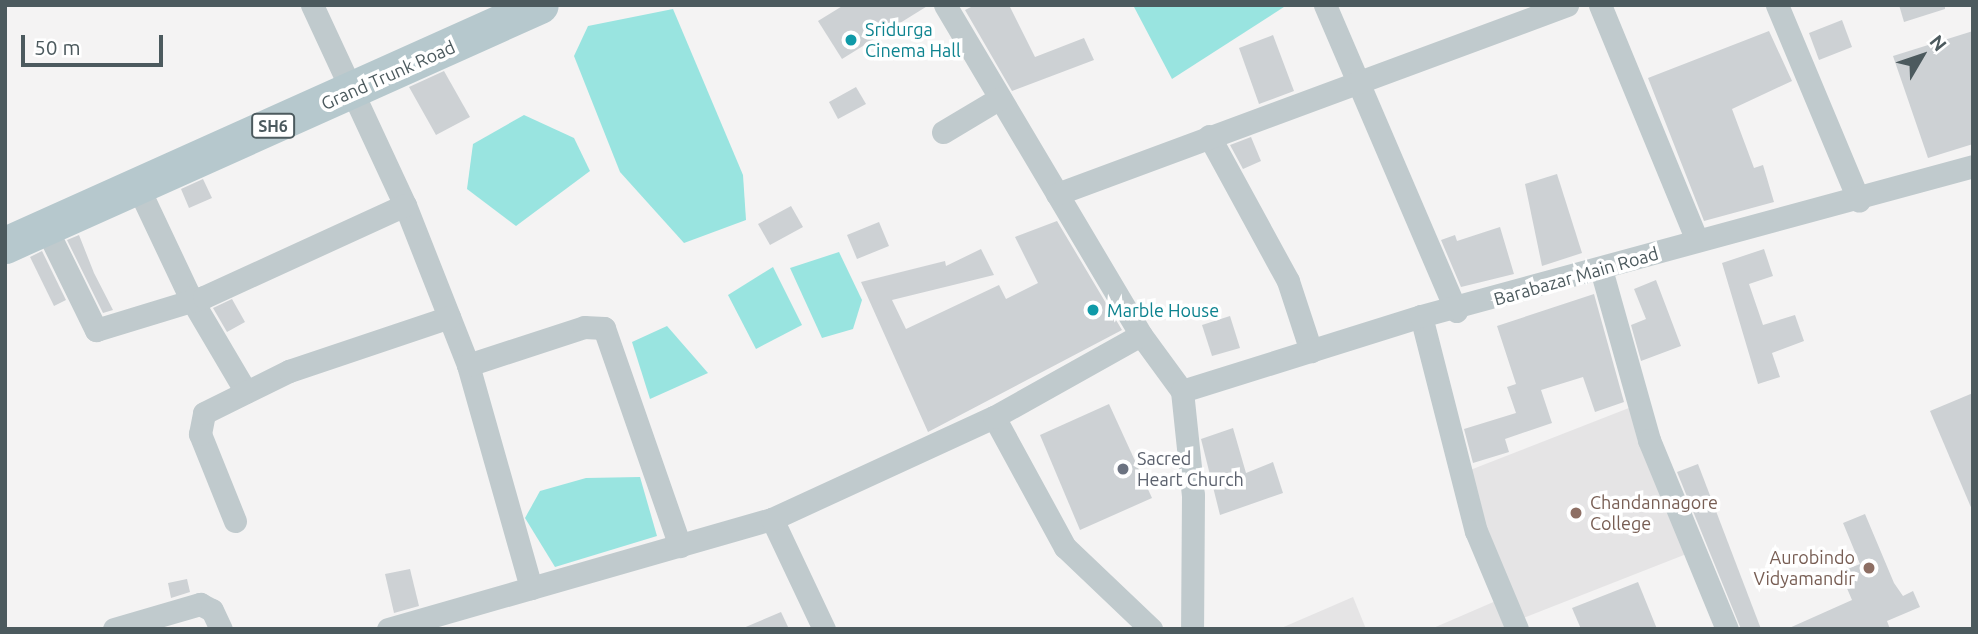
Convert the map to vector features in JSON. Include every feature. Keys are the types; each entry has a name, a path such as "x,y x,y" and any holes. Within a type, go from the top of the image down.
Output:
{"main road":[{"name":"Grand Trunk Road","path":"5,245 354,93 540,5"}],"street":[{"path":"312,5 405,205 468,365 531,588"},
{"path":"945,5 1141,335 1182,391 1193,495 1192,629"},
{"path":"1325,5 1456,311"},
{"path":"1057,194 1357,79 1567,5"},
{"path":"1600,5 1697,240"},
{"path":"1777,5 1859,201"},
{"path":"943,132 1000,98"},
{"path":"1209,136 1289,281 1311,351"},
{"name":"Barabazar Main Road","path":"1182,391 1422,316 1456,311 1697,240 1859,201 1973,166"},
{"path":"136,186 190,297 246,392"},
{"path":"45,226 96,330 190,297 204,297 405,205"},
{"path":"1601,269 1649,440 1727,629"},
{"path":"1422,316 1476,531 1517,629"},
{"path":"235,521 199,421 246,392 289,371 449,317"},
{"path":"468,365 584,327 604,328 680,545"},
{"path":"388,629 772,519 995,417 1141,335"},
{"path":"995,417 1065,547 1151,629"},
{"path":"772,519 824,629"},
{"path":"114,629 200,604 212,610 221,629"}],"shaded area":[{"name":"Chandannagore College","path":"1634,406 1689,553 1508,624 1509,629 1431,629 1498,600 1465,472"},
{"path":"1353,597 1366,629 1279,629"}],"water":[{"path":"1133,5 1287,5 1172,79"},
{"path":"673,9 743,175 746,220 684,243 620,172 574,56 588,26"},
{"path":"524,115 574,138 590,171 516,226 467,189 473,144"},
{"path":"839,252 862,300 853,329 822,338 790,268"},
{"path":"773,267 802,325 756,349 728,295"},
{"path":"667,326 708,373 650,399 632,342"},
{"path":"640,477 657,536 555,567 525,518 540,491 586,478"}],"building":[{"name":"Sridurga Cinema Hall","path":"844,5 929,5 842,59 818,21"},
{"path":"975,5 1009,5 1035,57 1084,38 1094,60 1012,91 965,10"},
{"path":"1899,5 1945,5 1945,9 1904,22"},
{"path":"1842,20 1852,47 1819,60 1809,33"},
{"path":"1769,31 1792,81 1732,109 1754,168 1763,165 1774,202 1704,221 1648,78"},
{"path":"1973,31 1973,144 1928,158 1893,56"},
{"path":"1273,35 1294,91 1259,104 1239,48"},
{"path":"444,71 470,117 436,135 409,87"},
{"path":"856,87 866,104 838,119 829,102"},
{"path":"1251,137 1261,161 1243,169 1230,145"},
{"path":"1557,174 1582,253 1542,266 1525,184"},
{"path":"203,179 212,198 189,208 181,189"},
{"path":"791,206 803,227 770,245 758,224"},
{"path":"1057,221 1122,330 928,432 861,282 945,261 946,266 981,249 994,275 892,300 906,329 999,285 1006,299 1038,283 1015,237"},
{"path":"879,222 889,246 857,259 847,235"},
{"path":"1500,227 1514,274 1461,287 1441,240 1455,235 1457,241"},
{"path":"79,235 113,310 103,313 67,240"},
{"path":"1764,249 1773,276 1749,284 1763,325 1795,315 1804,341 1772,353 1780,377 1758,384 1722,263"},
{"path":"42,251 66,300 54,306 30,257"},
{"path":"1656,280 1681,346 1641,361 1631,325 1646,319 1634,289"},
{"path":"1594,294 1624,402 1595,412 1583,377 1541,390 1552,423 1505,439 1509,452 1473,463 1464,429 1516,413 1507,387 1516,384 1497,326"},
{"path":"232,299 245,322 227,332 213,308"},
{"path":"1230,316 1240,348 1212,356 1202,325"},
{"path":"1973,393 1973,512 1930,411"},
{"name":"Sacred Heart Church","path":"1109,404 1152,498 1080,530 1040,435"},
{"path":"1233,428 1246,473 1273,462 1283,493 1220,515 1201,439"},
{"path":"1698,464 1761,629 1741,629 1677,472"},
{"name":"Aurobindo Vidyamandir","path":"1865,514 1894,583 1903,596 1913,591 1920,607 1887,621 1890,629 1787,629 1852,600 1840,572 1860,564 1843,523"},
{"path":"410,569 419,606 394,613 385,574"},
{"path":"187,579 190,592 171,598 168,583"},
{"path":"1638,582 1657,629 1581,629 1572,608"},
{"path":"781,612 789,629 741,629"}],"place":[{"name":"Sridurga Cinema Hall","path":"851,40"},
{"name":"Marble House","path":"1093,310"},
{"name":"Sacred Heart Church","path":"1123,469"},
{"name":"Chandannagore College","path":"1576,513"},
{"name":"Aurobindo Vidyamandir","path":"1869,568"}]}
